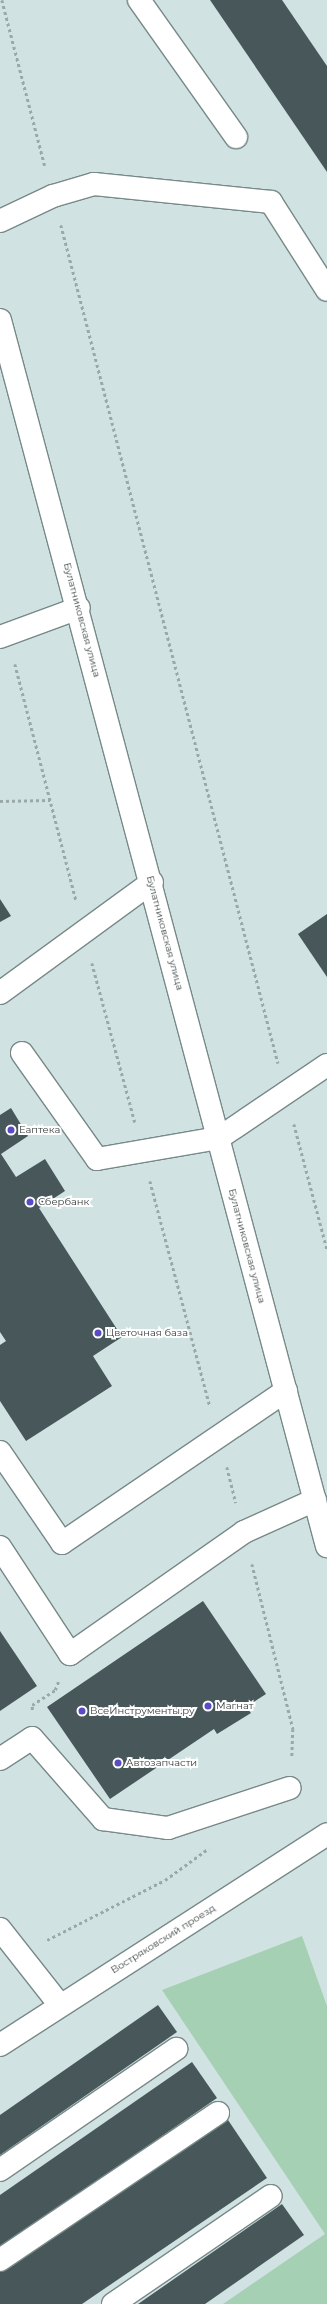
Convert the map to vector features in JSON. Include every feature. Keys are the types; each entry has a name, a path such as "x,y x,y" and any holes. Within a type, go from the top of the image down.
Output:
{"street":[{"path":"139,0 236,137"},
{"path":"0,221 53,196 94,184 271,202 327,290"},
{"name":"Булатниковская улица","path":"0,320 152,882 327,1546"},
{"path":"4,636 78,608"},
{"path":"0,993 152,882"},
{"path":"22,1053 97,1158 219,1138 327,1065"},
{"path":"0,1452 62,1543 286,1390"},
{"path":"0,1547 70,1654 244,1532 315,1500"},
{"path":"0,1759 32,1738 103,1819 168,1828 290,1788"},
{"name":"Востряковский проезд","path":"0,2045 59,2004 327,1834"},
{"path":"0,1929 59,2004"},
{"path":"0,2170 176,2049"},
{"path":"0,2260 218,2112"},
{"path":"113,2304 271,2196"}],"path":[{"path":"2,0 327,1249"},
{"path":"4,636 50,800 244,1532 293,1729"},
{"path":"0,801 50,800"},
{"path":"32,1738 32,1705 55,1690 70,1654"},
{"path":"19,1955 165,1880 215,1843"}],"green space":[{"path":"302,1936 327,2006 327,2304 223,2304 325,2234 162,1990"}],"building":[{"path":"210,0 282,0 327,66 327,172"},
{"path":"0,899 11,916 0,922"},
{"path":"327,914 327,977 298,934"},
{"path":"11,1108 28,1136 1,1154 16,1177 45,1159 65,1191 39,1208 122,1337 93,1356 112,1386 26,1441 0,1401 0,1345 6,1341 0,1332 0,1115"},
{"path":"203,1601 266,1694 246,1707 251,1713 217,1734 214,1729 110,1799 47,1707"},
{"path":"0,1631 37,1686 0,1711"},
{"path":"158,2005 177,2032 0,2155 0,2115"},
{"path":"192,2062 217,2098 0,2248 0,2195"},
{"path":"226,2117 267,2178 82,2304 0,2304 0,2272"},
{"path":"282,2204 304,2235 205,2304 138,2304"}],"place":[{"name":"Еаптека","path":"11,1130"},
{"name":"Сбербанк","path":"30,1202"},
{"name":"Цветочная база","path":"98,1333"},
{"name":"Магнат","path":"208,1706"},
{"name":"ВсеИнструменты.ру","path":"82,1711"},
{"name":"Автозапчасти","path":"118,1763"}]}
